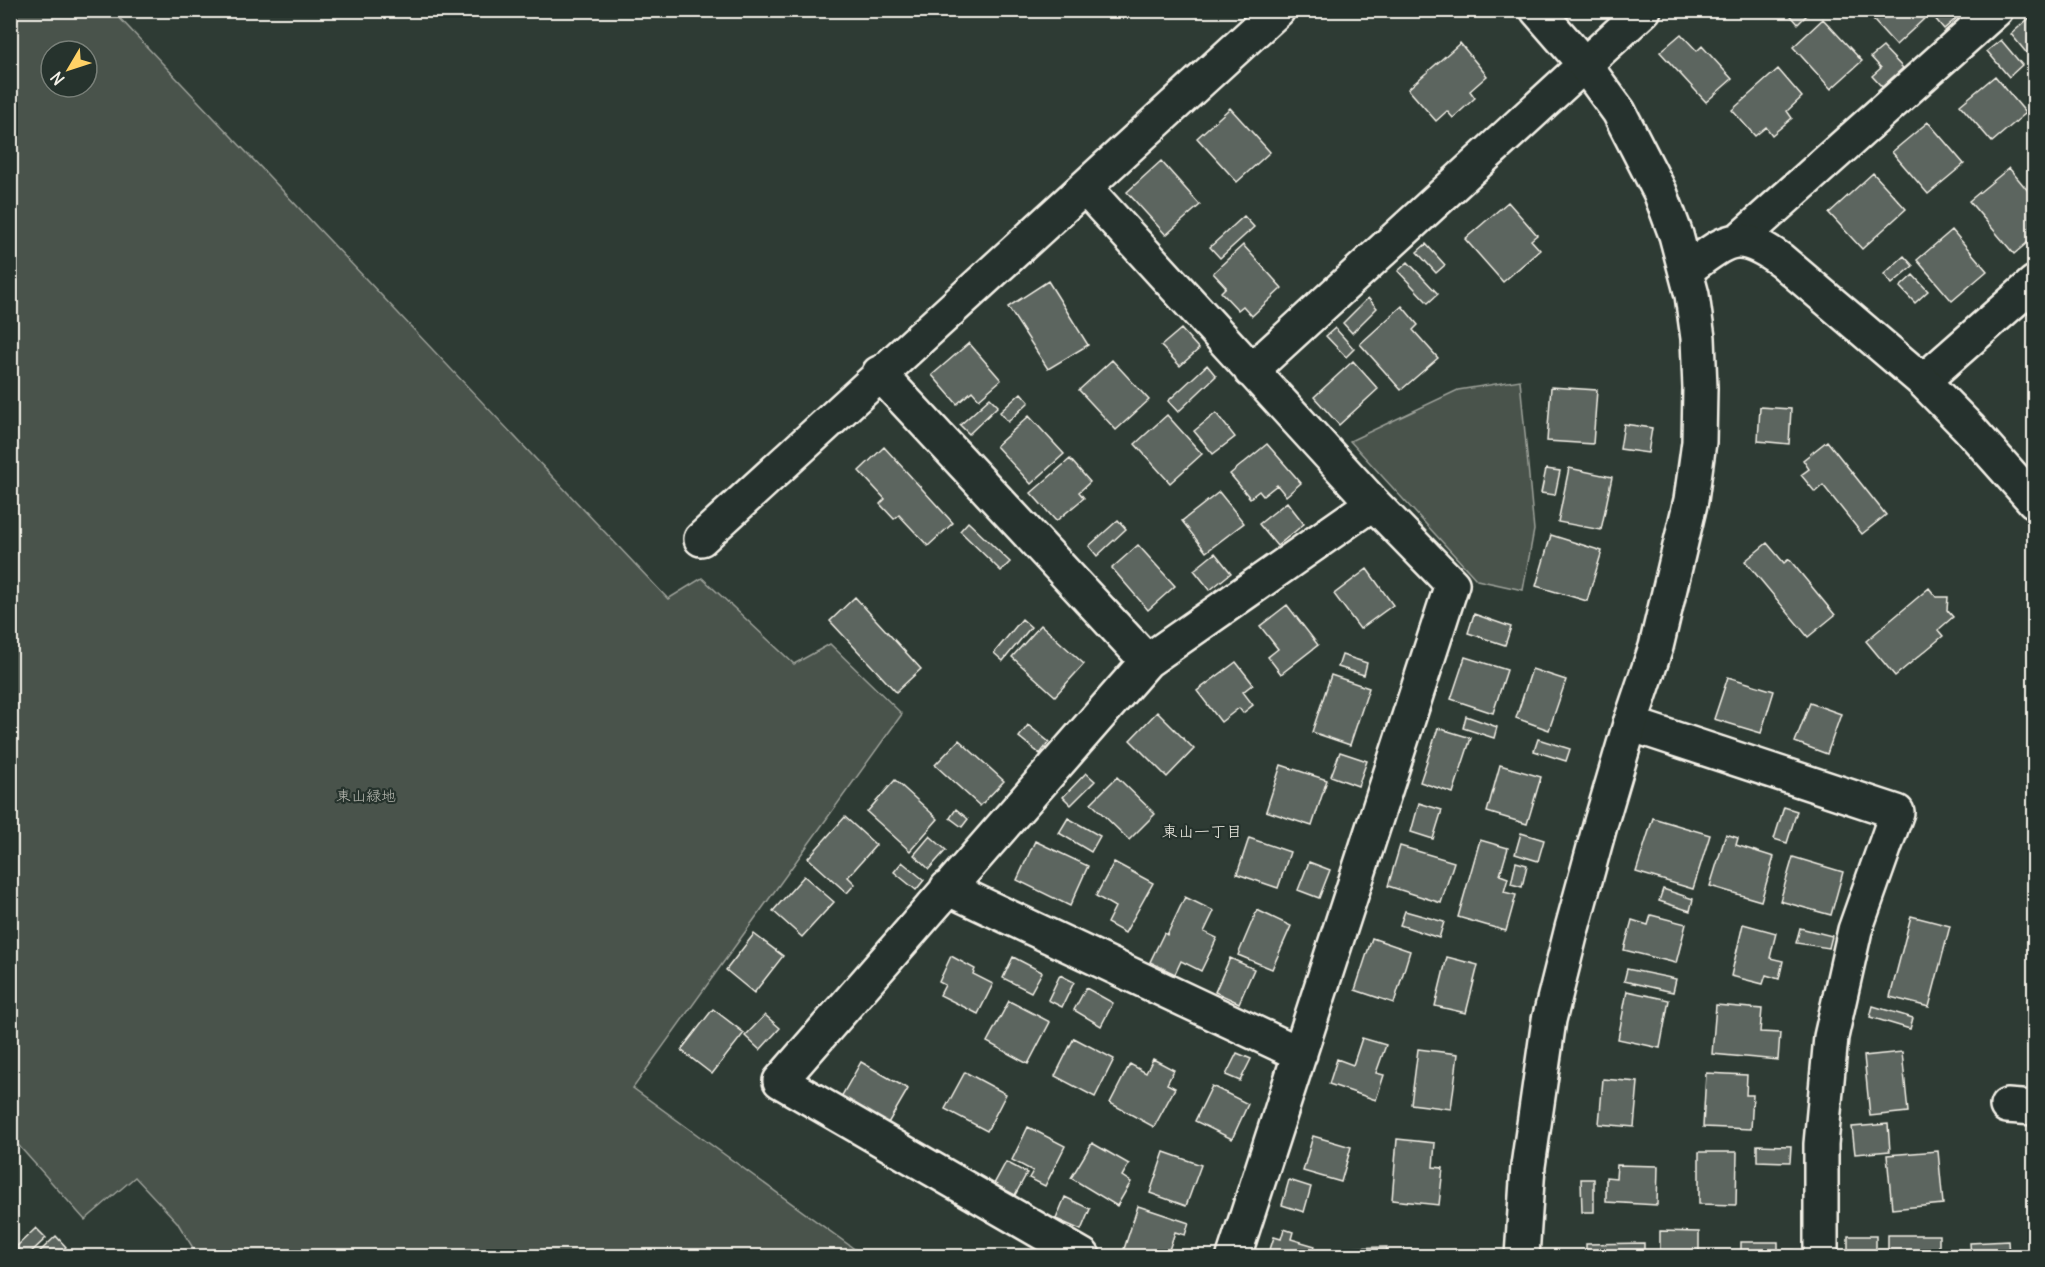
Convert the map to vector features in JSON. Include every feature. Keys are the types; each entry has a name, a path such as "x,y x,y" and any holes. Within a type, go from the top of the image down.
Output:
{"street":[{"path":"701,539 879,373 1085,189 1278,10"},
{"path":"1522,1257 1528,1166 1549,1020 1575,917 1630,724 1656,647 1691,500 1699,442 1700,388 1698,338 1692,295 1676,235 1660,192 1619,112 1584,64 1537,10"},
{"path":"1251,371 1644,10"},
{"path":"1739,240 1996,10"},
{"path":"1085,189 1373,503 1452,584 1234,1257"},
{"path":"1686,270 1723,243 1739,240 1761,246 1781,260 1923,381 1969,428 2034,501"},
{"path":"1923,381 2034,283"},
{"path":"879,373 1148,661"},
{"path":"1083,1257 780,1081 1148,661 1373,503"},
{"path":"1630,724 1897,812 1855,930 1831,1037 1821,1144 1821,1257"},
{"path":"947,888 1300,1054"}],"green space":[{"name":"東山緑地","path":"10,11 113,11 668,599 702,578 794,664 830,644 902,714 633,1088 864,1256 198,1256 177,1222 135,1177 85,1220 11,1137"},
{"path":"1520,380 1534,530 1523,590 1477,580 1350,441 1458,390"}],"building":[{"path":"1786,10 1812,10 1798,24"},
{"path":"1864,10 1916,10 1924,19 1896,45"},
{"path":"1928,10 1954,10 1959,16 1944,29"},
{"path":"2034,14 2034,62 2011,34"},
{"path":"1823,19 1862,61 1831,89 1793,47"},
{"path":"1681,34 1697,51 1702,46 1732,79 1706,102 1660,52"},
{"path":"2001,40 2022,65 2009,77 1987,51"},
{"path":"1460,43 1487,76 1470,91 1475,98 1453,118 1447,111 1436,121 1408,89"},
{"path":"1883,47 1903,68 1882,87 1872,76 1881,68 1871,57"},
{"path":"1778,69 1802,97 1787,111 1792,118 1772,135 1766,127 1755,136 1732,110"},
{"path":"1995,76 2026,113 1992,142 1960,105"},
{"path":"1230,108 1270,152 1237,182 1197,138"},
{"path":"1928,122 1964,164 1928,194 1892,152"},
{"path":"1161,161 1200,205 1166,235 1127,192"},
{"path":"2009,168 2034,198 2034,237 2014,254 1969,201"},
{"path":"1873,173 1906,209 1862,249 1829,213"},
{"path":"1508,202 1537,235 1531,240 1540,250 1503,282 1465,239"},
{"path":"1244,216 1254,227 1220,258 1210,247"},
{"path":"1952,230 1987,271 1952,301 1917,260"},
{"path":"1426,244 1445,265 1436,273 1417,252"},
{"path":"1243,245 1282,288 1252,316 1243,306 1238,310 1221,292 1226,287 1213,273"},
{"path":"1904,256 1913,266 1892,284 1884,274"},
{"path":"1408,262 1438,294 1428,303 1398,271"},
{"path":"1913,275 1928,291 1915,303 1900,287"},
{"path":"1048,281 1088,345 1048,369 1008,307"},
{"path":"1368,298 1377,308 1352,333 1343,323"},
{"path":"1402,306 1418,325 1413,330 1438,358 1401,390 1360,344"},
{"path":"1335,328 1354,349 1346,357 1326,336"},
{"path":"1181,329 1199,349 1180,366 1161,346"},
{"path":"969,343 1001,380 979,399 972,391 957,404 932,375"},
{"path":"1112,360 1149,400 1116,430 1079,390"},
{"path":"1353,361 1378,389 1339,425 1314,397"},
{"path":"1207,365 1216,376 1178,412 1168,401"},
{"path":"1551,387 1597,390 1593,444 1547,441"},
{"path":"1021,393 1029,402 1008,422 1000,412"},
{"path":"990,398 998,406 969,434 960,425"},
{"path":"1760,407 1791,409 1789,444 1758,441"},
{"path":"1216,413 1235,437 1213,454 1194,431"},
{"path":"1167,415 1202,454 1170,483 1135,444"},
{"path":"1029,416 1064,454 1031,484 996,446"},
{"path":"1624,424 1652,428 1648,453 1620,449"},
{"path":"1827,441 1886,515 1862,534 1823,485 1815,492 1801,475 1809,469 1803,460"},
{"path":"1267,444 1301,483 1286,496 1277,485 1263,496 1259,491 1250,498 1230,474"},
{"path":"884,447 953,523 928,546 899,515 894,519 880,504 885,499 859,471"},
{"path":"1070,459 1090,482 1079,492 1084,498 1056,521 1031,493"},
{"path":"1569,468 1612,477 1601,530 1558,522"},
{"path":"1546,469 1560,471 1555,495 1541,493"},
{"path":"1219,492 1244,523 1206,552 1182,521"},
{"path":"1287,502 1304,524 1277,546 1259,524"},
{"path":"1118,520 1126,529 1097,556 1089,546"},
{"path":"968,522 1010,562 1001,571 960,531"},
{"path":"1551,535 1602,551 1587,601 1536,586"},
{"path":"1767,543 1784,563 1789,559 1835,615 1808,637 1745,561"},
{"path":"1138,545 1175,586 1148,610 1112,568"},
{"path":"1215,553 1231,573 1210,590 1194,570"},
{"path":"1367,569 1393,605 1360,629 1334,594"},
{"path":"1929,588 1936,597 1948,597 1947,610 1953,617 1938,630 1943,636 1895,676 1866,641"},
{"path":"855,597 921,669 896,692 830,621"},
{"path":"1287,605 1318,645 1281,674 1268,657 1278,649 1260,626"},
{"path":"1474,614 1511,627 1505,645 1468,633"},
{"path":"1022,619 1031,627 1003,661 994,653"},
{"path":"1041,625 1084,664 1055,696 1012,657"},
{"path":"1342,655 1367,663 1364,675 1338,667"},
{"path":"1465,657 1507,670 1493,713 1451,699"},
{"path":"1236,662 1253,684 1243,692 1253,705 1243,713 1239,708 1221,722 1197,691"},
{"path":"1532,669 1566,680 1549,730 1516,718"},
{"path":"1331,675 1369,688 1350,745 1312,732"},
{"path":"1728,677 1774,691 1761,733 1714,719"},
{"path":"1810,703 1841,714 1827,754 1795,742"},
{"path":"1157,712 1194,749 1167,777 1130,740"},
{"path":"1466,716 1497,727 1494,738 1463,728"},
{"path":"1028,725 1049,742 1040,754 1019,737"},
{"path":"1438,728 1471,738 1453,793 1420,782"},
{"path":"1538,739 1570,749 1566,761 1534,751"},
{"path":"959,740 1004,781 980,806 935,765"},
{"path":"1340,752 1367,761 1358,786 1331,776"},
{"path":"1281,765 1327,780 1312,826 1266,811"},
{"path":"1500,765 1541,777 1527,824 1487,812"},
{"path":"1086,773 1095,781 1071,805 1063,797"},
{"path":"1117,777 1155,814 1129,840 1091,803"},
{"path":"895,780 938,819 910,851 867,812"},
{"path":"1419,803 1442,810 1433,839 1411,832"},
{"path":"1784,807 1797,811 1787,843 1774,839"},
{"path":"956,809 968,819 962,827 950,818"},
{"path":"845,817 876,845 848,877 855,884 847,893 808,858"},
{"path":"1068,818 1100,836 1091,852 1059,833"},
{"path":"1653,818 1710,835 1693,889 1636,872"},
{"path":"1521,833 1544,840 1538,861 1515,854"},
{"path":"1726,834 1738,838 1736,845 1774,857 1761,901 1710,886"},
{"path":"930,836 946,850 929,869 914,855"},
{"path":"1249,838 1290,852 1278,888 1237,874"},
{"path":"1480,840 1508,848 1500,875 1508,878 1504,892 1516,895 1506,931 1458,917"},
{"path":"1035,841 1088,866 1070,906 1017,880"},
{"path":"1400,846 1454,862 1441,903 1388,886"},
{"path":"1793,857 1843,872 1831,915 1780,901"},
{"path":"902,862 924,880 916,890 894,872"},
{"path":"1114,862 1153,883 1125,933 1107,923 1115,907 1096,896"},
{"path":"1309,862 1330,870 1319,898 1298,890"},
{"path":"1516,862 1527,865 1522,887 1511,884"},
{"path":"804,876 834,902 802,937 773,911"},
{"path":"1663,889 1693,899 1690,911 1659,901"},
{"path":"1185,897 1214,911 1204,932 1217,938 1201,971 1181,961 1175,974 1150,962 1164,933 1167,935"},
{"path":"1257,910 1291,926 1272,969 1238,955"},
{"path":"1405,911 1444,922 1439,938 1400,925"},
{"path":"1651,915 1686,924 1676,963 1624,950 1632,920 1648,925"},
{"path":"1911,916 1950,926 1929,1007 1890,997"},
{"path":"1743,924 1776,933 1770,958 1783,961 1779,979 1766,975 1763,984 1731,976"},
{"path":"1800,928 1832,936 1829,948 1796,943"},
{"path":"754,934 783,956 754,993 726,970"},
{"path":"1372,938 1410,951 1394,1003 1355,990"},
{"path":"951,956 975,969 973,974 993,984 978,1014 940,995 945,985 939,982"},
{"path":"1013,957 1042,972 1031,992 1003,978"},
{"path":"1447,957 1478,965 1466,1013 1435,1006"},
{"path":"1230,958 1254,969 1239,1003 1215,992"},
{"path":"1627,969 1676,979 1673,992 1624,981"},
{"path":"1060,975 1074,982 1062,1007 1048,1000"},
{"path":"1086,988 1113,1003 1101,1026 1074,1010"},
{"path":"1627,991 1669,1000 1660,1048 1618,1039"},
{"path":"1009,1001 1050,1022 1028,1064 987,1042"},
{"path":"1716,1005 1762,1009 1760,1032 1780,1033 1778,1060 1712,1054"},
{"path":"1873,1006 1913,1018 1910,1029 1870,1017"},
{"path":"713,1009 744,1033 712,1074 681,1050"},
{"path":"765,1015 780,1028 760,1050 745,1036"},
{"path":"1074,1038 1114,1059 1095,1097 1055,1076"},
{"path":"1362,1038 1386,1045 1376,1073 1384,1075 1376,1100 1329,1084 1337,1059 1353,1065"},
{"path":"1418,1049 1458,1054 1451,1109 1411,1104"},
{"path":"1902,1052 1908,1112 1870,1116 1864,1056"},
{"path":"1237,1053 1251,1059 1240,1081 1226,1075"},
{"path":"1153,1059 1174,1070 1167,1084 1175,1088 1154,1127 1110,1103 1130,1064 1146,1073"},
{"path":"861,1062 908,1089 887,1125 840,1099"},
{"path":"965,1072 1006,1094 987,1131 945,1109"},
{"path":"1706,1073 1747,1075 1746,1095 1753,1095 1751,1129 1703,1127"},
{"path":"1603,1079 1638,1082 1634,1127 1599,1124"},
{"path":"1212,1086 1248,1104 1232,1139 1195,1121"},
{"path":"1888,1124 1890,1151 1855,1154 1852,1127"},
{"path":"1028,1127 1065,1146 1045,1186 1029,1178 1033,1171 1012,1160"},
{"path":"1313,1136 1351,1147 1341,1182 1303,1171"},
{"path":"1397,1139 1435,1143 1433,1167 1443,1168 1439,1205 1392,1200"},
{"path":"1092,1143 1129,1164 1122,1176 1131,1182 1117,1206 1071,1178"},
{"path":"1757,1145 1791,1146 1790,1162 1757,1161"},
{"path":"1938,1151 1943,1204 1892,1209 1887,1155"},
{"path":"1164,1152 1201,1165 1186,1206 1150,1193"},
{"path":"1699,1152 1737,1152 1736,1205 1699,1204"},
{"path":"1006,1162 1027,1173 1015,1195 994,1184"},
{"path":"1617,1165 1658,1166 1657,1205 1606,1202 1606,1177 1616,1178"},
{"path":"1581,1179 1594,1179 1594,1212 1582,1212"},
{"path":"1289,1180 1311,1187 1304,1212 1282,1205"},
{"path":"1065,1197 1090,1209 1081,1230 1056,1219"},
{"path":"1138,1206 1189,1223 1185,1235 1175,1232 1167,1256 1137,1256 1123,1252"},
{"path":"36,1228 46,1238 27,1256 24,1256 16,1247"},
{"path":"1284,1229 1293,1232 1291,1239 1315,1246 1312,1256 1268,1256 1274,1237 1281,1239"},
{"path":"1660,1231 1699,1232 1699,1256 1660,1256"},
{"path":"1888,1235 1939,1235 1939,1256 1888,1256"},
{"path":"56,1236 66,1247 56,1256 35,1256"},
{"path":"1848,1236 1876,1236 1876,1256 1848,1256"},
{"path":"2008,1241 2009,1256 1971,1256 1970,1243"},
{"path":"1741,1242 1778,1242 1778,1250 1794,1250 1794,1256 1741,1256"},
{"path":"1644,1243 1644,1256 1586,1256 1586,1244"},
{"path":"1387,1247 1387,1256 1343,1256 1342,1248"}],"district":[{"name":"東山一丁目","path":"1202,831"}]}
